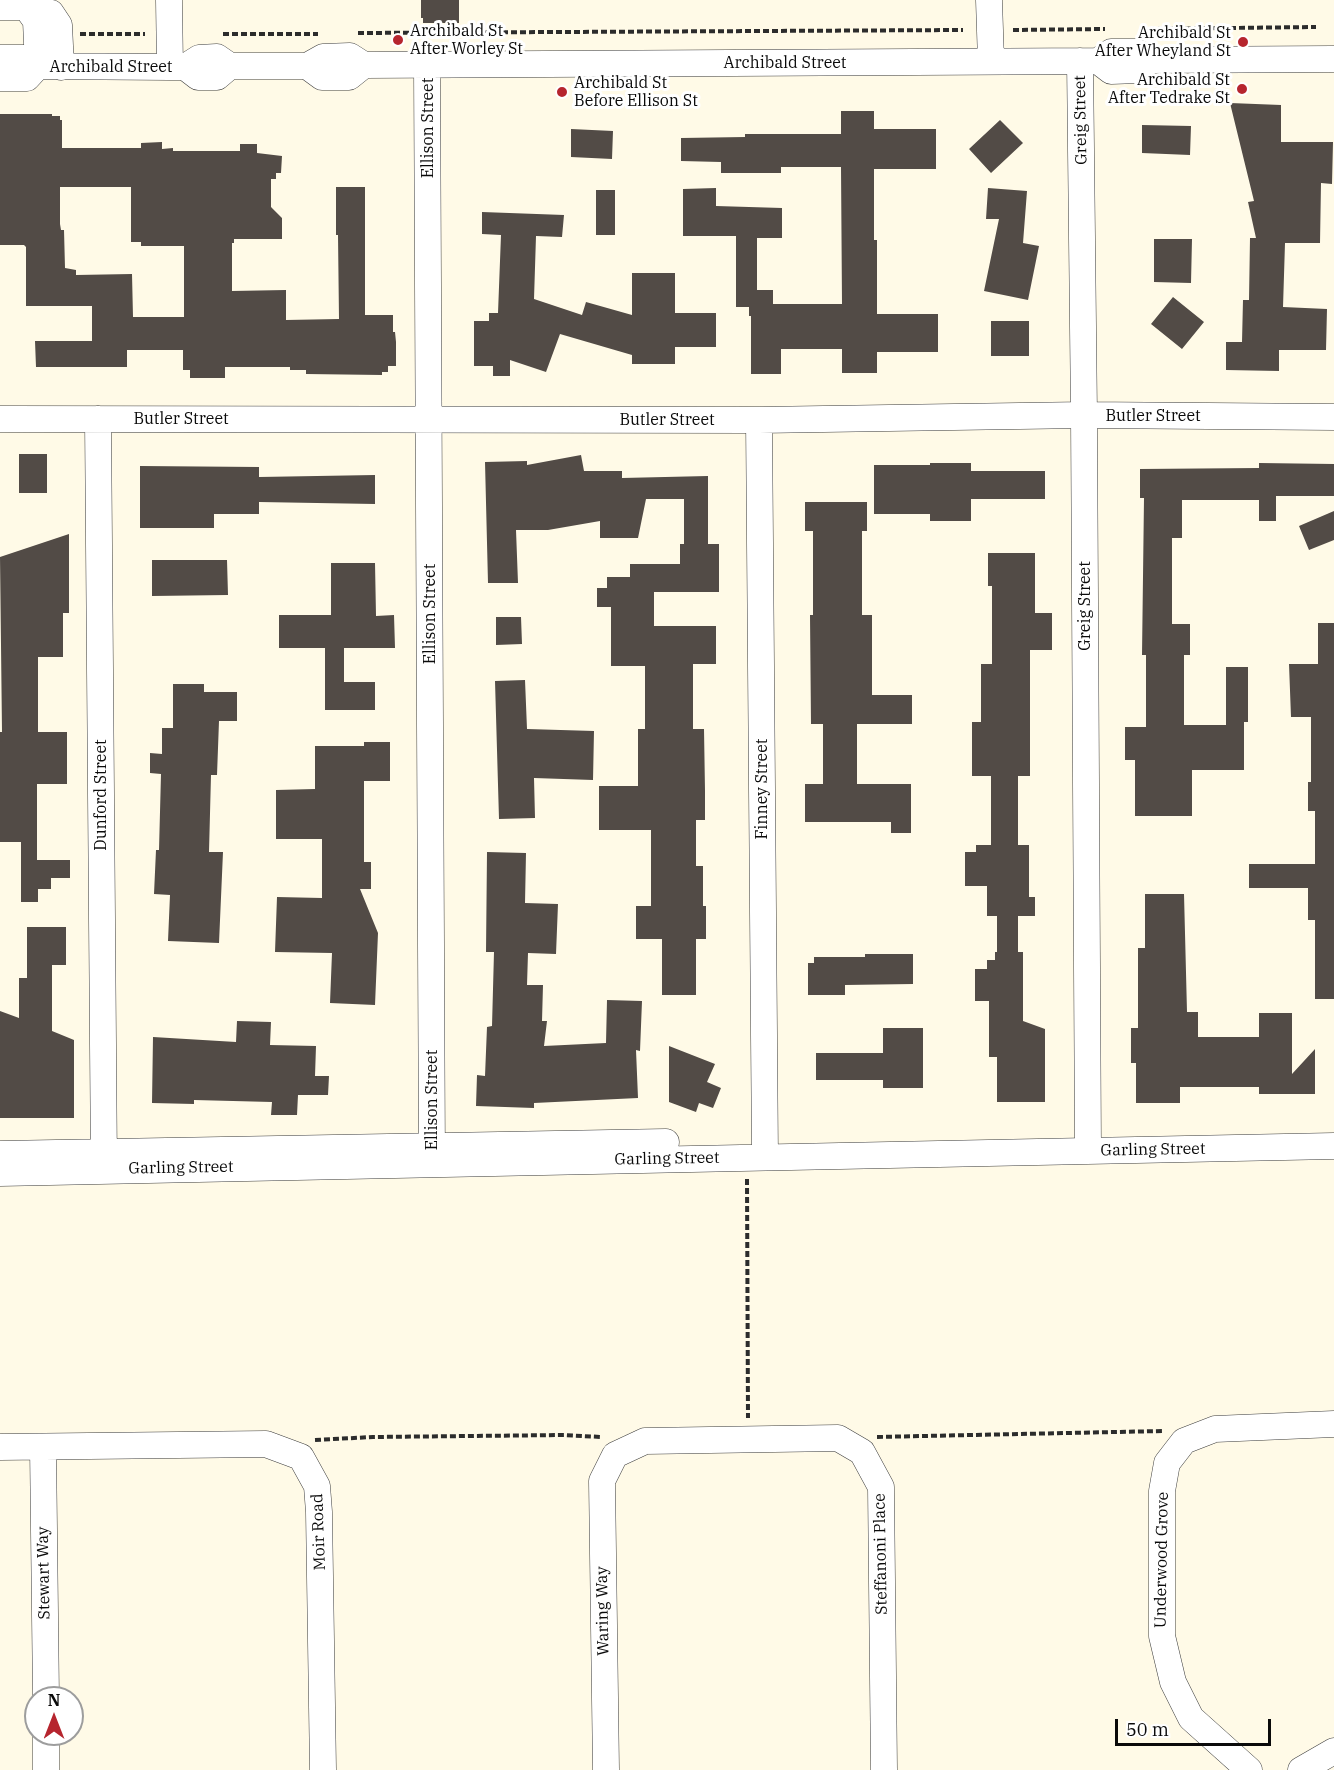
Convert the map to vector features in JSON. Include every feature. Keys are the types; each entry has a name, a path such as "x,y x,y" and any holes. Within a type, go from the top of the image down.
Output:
{"street":[{"path":"169,0 177,67"},
{"path":"989,0 991,62"},
{"path":"0,7 26,8 36,21 49,66"},
{"name":"Archibald Street","path":"0,58 25,58 49,66 177,67 199,58 217,57 230,66 307,66 323,57 350,56 364,65 1089,61 1111,52 1136,52 1151,60 1334,59"},
{"name":"Greig Street","path":"1088,1143 1084,416 1089,61"},
{"name":"Ellison Street","path":"427,65 432,1154"},
{"name":"Archibald Street","path":"0,78 27,78 49,66"},
{"name":"Butler Street","path":"0,419 759,420 1084,416 1334,417"},
{"name":"Dunford Street","path":"98,419 104,1161"},
{"name":"Finney Street","path":"759,420 759,1156"},
{"name":"Garling Street","path":"0,1154 104,1161 432,1154 759,1156 1088,1143 1334,1130"},
{"name":"Garling Street","path":"1088,1143 1334,1146"},
{"name":"Garling Street","path":"0,1173 104,1161"},
{"name":"Underwood Grove","path":"1249,1770 1191,1718 1173,1682 1162,1636 1162,1491 1167,1463 1184,1440 1215,1430 1334,1424"},
{"name":"Steffanoni Place","path":"613,1446 645,1440 838,1438 862,1452 881,1486 884,1770"},
{"name":"Moir Road","path":"0,1447 266,1444 301,1457 317,1486 320,1512 323,1770"},
{"name":"Waring Way","path":"606,1770 602,1481 613,1446"},
{"name":"Stewart Way","path":"43,1447 46,1686"},
{"path":"46,1746 46,1770"},
{"path":"1301,1770 1334,1750"}],"path":[{"path":"1130,29 1316,27"},
{"path":"1013,30 1106,29"},
{"path":"349,33 963,30"},
{"path":"74,34 145,34"},
{"path":"218,34 325,34"},
{"path":"749,1440 759,1156"},
{"path":"873,1438 1168,1431"},
{"path":"314,1441 373,1437 552,1435 613,1446"}],"building":[{"path":"421,0 459,0 459,23 423,23"},
{"path":"1230,103 1281,105 1281,142 1333,142 1332,184 1321,183 1320,243 1285,243 1283,307 1327,309 1326,350 1279,350 1279,371 1226,370 1226,342 1242,342 1243,300 1249,300 1250,238 1256,238 1248,202 1254,201"},
{"path":"841,111 874,111 874,129 936,129 936,169 874,169 874,240 877,240 877,314 938,314 938,352 877,352 877,373 842,373 842,349 781,349 781,374 751,374 749,307 736,307 736,236 683,236 683,189 716,188 716,206 782,208 782,238 757,238 757,290 773,290 773,304 842,304 841,167 781,167 781,173 721,173 721,162 681,161 681,138 745,137 745,134 841,134"},
{"path":"0,114 60,116 62,148 141,148 141,143 162,142 162,149 173,148 173,151 240,151 240,144 257,144 257,153 282,156 281,173 276,173 276,179 271,179 271,207 282,218 282,239 234,239 232,243 232,291 286,290 286,320 339,319 336,187 365,187 365,315 393,315 396,366 388,366 388,372 382,372 382,375 306,374 306,370 290,370 290,367 225,367 225,378 190,378 190,370 183,370 183,350 127,350 127,367 36,367 35,341 92,341 92,306 26,306 26,247 24,245 0,245","holes":["60,187 131,187 131,242 141,242 141,246 184,246 184,317 133,317 132,274 76,275 76,270 65,268 64,230 61,230 60,224"]},
{"path":"1000,120 1023,143 991,173 969,149"},
{"path":"1142,125 1191,126 1190,155 1142,153"},
{"path":"571,129 613,131 612,159 571,157"},
{"path":"988,188 1027,191 1023,243 1039,246 1028,300 984,291 999,219 986,219"},
{"path":"596,190 615,190 615,235 596,235"},
{"path":"482,212 564,215 562,237 536,236 534,299 582,315 586,302 632,315 632,273 675,273 675,313 716,313 716,347 675,347 675,364 632,364 632,355 560,334 546,372 510,360 510,376 493,376 493,366 474,366 474,321 489,321 489,313 498,313 501,235 482,234"},
{"path":"1154,239 1192,239 1191,283 1154,282"},
{"path":"1173,297 1204,322 1182,349 1151,324"},
{"path":"991,321 1029,321 1029,356 991,356"},
{"path":"19,454 47,454 47,493 19,493"},
{"path":"581,455 584,471 622,471 622,478 708,476 708,544 719,544 719,592 654,592 654,626 716,626 716,664 693,664 693,729 704,729 705,791 705,820 696,820 696,866 703,866 706,939 696,939 696,995 662,995 662,939 636,939 636,906 651,906 651,830 599,830 599,786 638,786 638,729 645,729 645,666 611,666 611,607 597,607 597,588 607,588 607,577 630,577 630,564 680,564 680,544 684,544 684,499 646,499 638,538 600,538 600,521 548,530 516,530 518,583 488,583 485,462 527,461 527,465"},
{"path":"930,463 971,463 971,471 1045,471 1045,499 971,499 971,521 930,521 930,514 874,514 874,465 930,465"},
{"path":"1259,463 1334,464 1334,496 1276,496 1276,521 1259,521 1259,500 1182,500 1182,538 1172,538 1172,624 1190,624 1190,655 1184,655 1184,725 1226,725 1226,667 1248,667 1248,722 1244,722 1244,770 1192,770 1192,816 1135,816 1135,760 1125,760 1125,727 1146,727 1146,655 1142,655 1144,498 1140,498 1140,469 1259,468"},
{"path":"140,466 259,467 259,477 375,475 375,504 259,502 259,514 214,514 214,528 140,528"},
{"path":"805,502 867,502 867,531 862,531 862,615 872,615 872,695 912,695 912,724 857,724 857,784 911,784 911,833 891,833 891,822 805,822 805,784 823,784 823,724 811,724 810,615 813,615 813,531 805,531"},
{"path":"1334,511 1334,540 1309,550 1299,526"},
{"path":"69,534 69,613 63,613 63,657 38,657 38,732 67,732 67,784 37,784 37,860 70,860 70,878 51,878 51,889 38,889 38,902 21,902 21,842 0,842 0,732 2,732 0,557"},
{"path":"988,553 1035,553 1035,613 1052,613 1052,650 1030,650 1030,776 1018,776 1018,845 1029,845 1029,897 1035,897 1035,916 1018,916 1018,952 1023,952 1023,1021 1045,1029 1045,1102 997,1102 997,1057 989,1057 989,1001 975,1001 975,969 987,969 987,960 995,960 995,952 997,952 997,916 987,916 987,886 965,886 965,852 976,852 976,845 991,845 991,776 972,776 972,722 981,722 981,664 992,664 992,586 988,586"},
{"path":"152,560 227,560 228,595 152,596"},
{"path":"331,563 375,563 376,616 394,615 395,648 344,648 344,682 375,682 375,710 325,710 325,648 279,648 279,615 331,615"},
{"path":"496,617 521,617 522,644 496,645"},
{"path":"1318,623 1334,623 1334,999 1315,999 1315,920 1308,920 1308,888 1249,888 1249,864 1315,864 1315,811 1308,811 1308,782 1311,782 1311,717 1291,717 1289,664 1318,664"},
{"path":"525,680 527,729 594,731 593,780 534,778 535,818 499,819 495,681"},
{"path":"173,684 204,684 204,692 237,692 237,721 219,721 217,775 211,775 209,852 223,852 219,943 168,941 170,895 154,894 156,850 159,850 161,774 150,773 150,753 162,754 162,728 173,728"},
{"path":"364,742 390,742 390,781 364,781 364,862 371,862 371,889 360,889 378,933 375,1005 330,1003 332,953 275,952 277,897 322,898 322,839 276,839 276,790 315,789 315,746 364,746"},
{"path":"487,852 526,853 525,903 558,904 556,954 528,953 527,985 543,985 542,1021 547,1021 544,1046 606,1043 607,1000 642,1001 640,1051 636,1050 638,1098 534,1103 534,1108 476,1106 477,1075 485,1076 487,1027 492,1026 494,952 486,952"},
{"path":"1145,894 1184,894 1187,1012 1198,1012 1198,1037 1259,1037 1259,1013 1292,1013 1292,1074 1315,1049 1315,1094 1259,1094 1259,1087 1180,1087 1180,1103 1136,1103 1136,1063 1131,1063 1131,1028 1138,1028 1138,948 1145,948"},
{"path":"27,927 66,927 66,965 52,965 52,1031 74,1040 74,1118 0,1118 0,1011 19,1018 19,978 27,978"},
{"path":"865,954 913,954 913,984 845,985 845,995 808,995 808,963 814,963 814,957 865,957"},
{"path":"237,1021 271,1022 270,1045 316,1046 315,1076 329,1076 328,1095 298,1095 297,1115 271,1115 272,1102 194,1100 194,1104 152,1103 153,1037 236,1042"},
{"path":"883,1028 923,1028 923,1088 883,1088 883,1080 816,1080 816,1053 883,1053"},
{"path":"669,1046 715,1064 707,1082 721,1088 713,1108 699,1103 696,1112 669,1102"}],"place":[{"name":"Archibald St After Worley St","path":"398,40"},
{"name":"Archibald St After Wheyland St","path":"1243,42"},
{"name":"Archibald St After Tedrake St","path":"1242,89"},
{"name":"Archibald St Before Ellison St","path":"562,92"}]}
